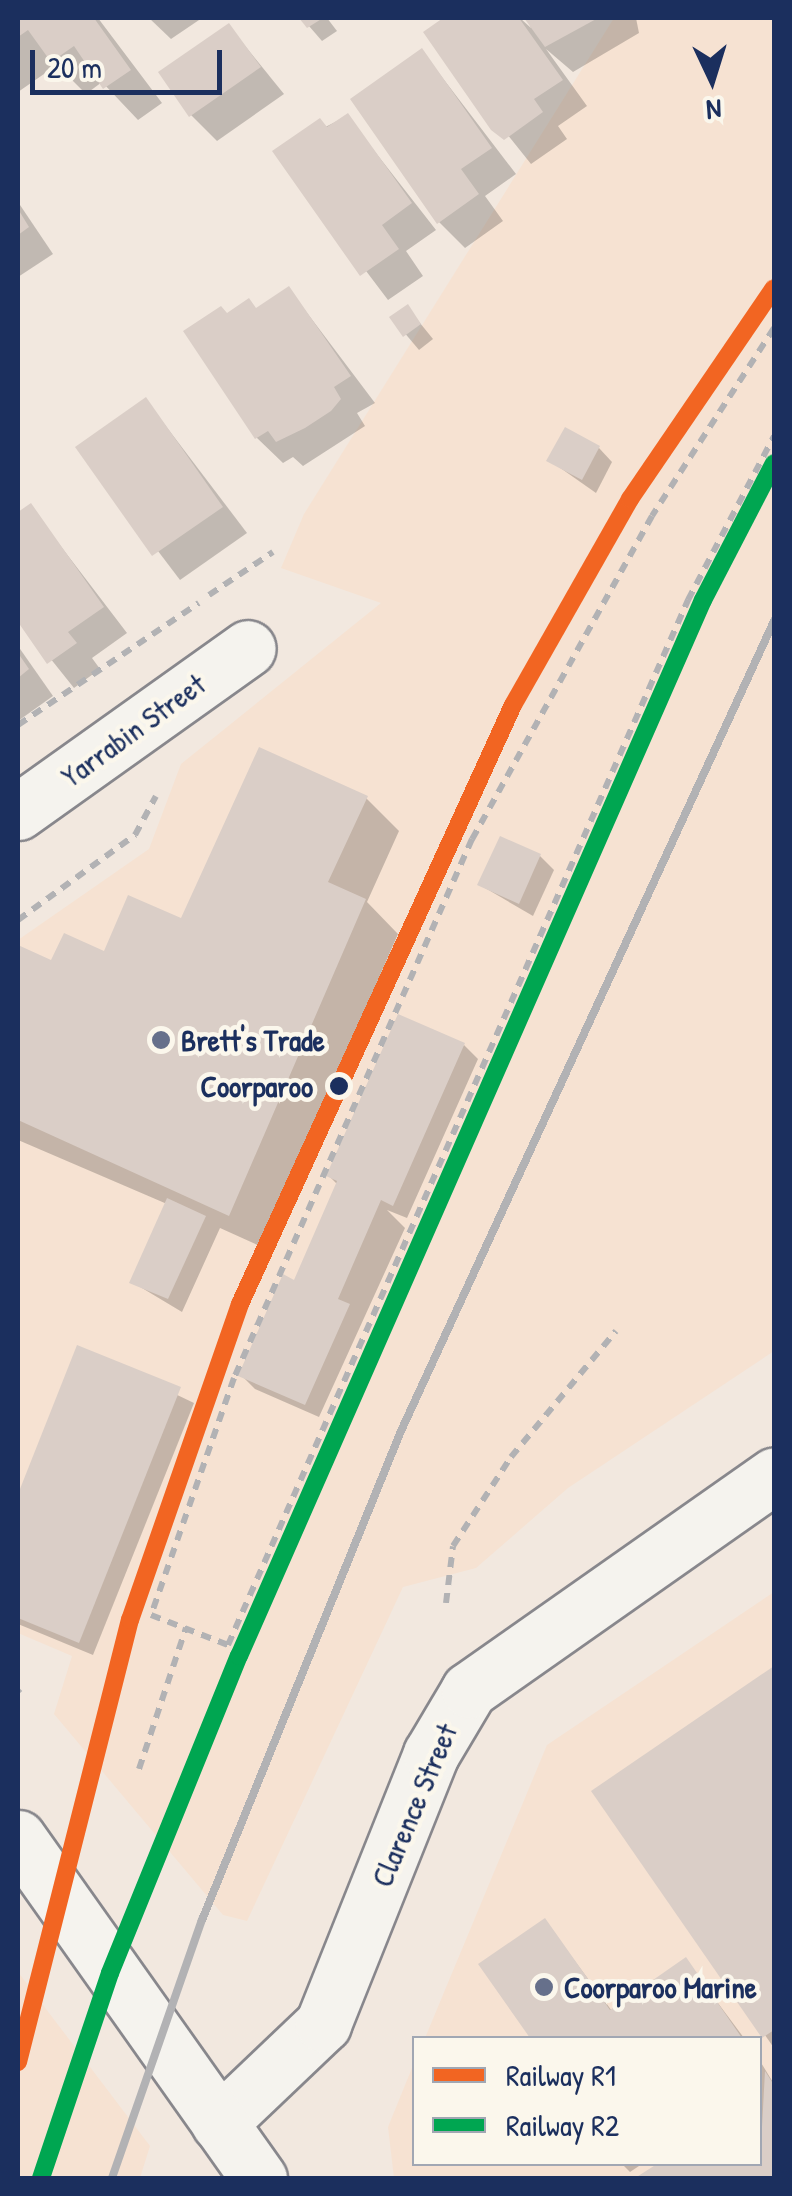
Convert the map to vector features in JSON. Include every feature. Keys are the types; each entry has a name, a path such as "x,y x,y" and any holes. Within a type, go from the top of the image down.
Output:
{"street":[{"name":"Yarrabin Street","path":"18,812 248,648"},
{"name":"Clarence Street","path":"219,2123 322,2024 431,1754 469,1690 774,1476"},
{"path":"18,1838 259,2178"}],"path":[{"path":"774,328 652,516 472,839 234,1378 151,1615 228,1645 688,600 774,436"},
{"path":"18,725 273,552"},
{"path":"18,920 135,835 156,796"},
{"path":"446,1603 452,1546 511,1457 616,1331"},
{"path":"139,1770 186,1628"}],"shaded area":[{"path":"614,18 774,18 774,1351 568,1488 476,1568 403,1587 247,1921 223,1915 54,1714 72,1656 18,1633 18,940 149,849 181,764 381,603 281,568 304,514"},
{"path":"774,1592 774,2178 394,2178 388,2127 412,2068 412,2166 762,2166 762,2036 426,2036 547,1745"},
{"path":"18,1972 150,2146 140,2178 18,2178"}],"building":[{"path":"18,18 94,18 131,70 103,89 74,46 51,62 28,30 18,37"},
{"path":"299,18 323,18 307,28"},
{"path":"443,18 519,18 563,80 534,99 543,112 504,140 491,130 423,32"},
{"path":"524,18 598,18 545,47"},
{"path":"229,23 261,67 189,117 158,72"},
{"path":"422,48 492,148 461,169 479,194 437,224 350,99"},
{"path":"348,113 412,203 382,225 399,249 360,276 272,151 320,118 327,127"},
{"path":"18,209 29,227 18,235"},
{"path":"289,286 351,376 334,387 341,399 331,411 276,442 268,431 255,439 183,331 221,306 227,313 249,298 256,308"},
{"path":"408,304 421,324 403,337 389,317"},
{"path":"146,397 223,507 152,556 75,447"},
{"path":"565,427 600,446 582,480 546,461"},
{"path":"31,503 104,607 68,632 77,643 47,664 18,622 18,512"},
{"path":"18,653 29,669 18,678"},
{"name":"Brett's Trade","path":"259,747 368,796 328,882 366,899 229,1216 18,1120 18,945 51,960 64,933 104,951 128,895 181,918"},
{"path":"500,836 541,854 519,904 477,885"},
{"path":"398,1014 465,1043 393,1206 381,1200 338,1299 350,1304 305,1405 238,1376 283,1274 294,1280 337,1181 326,1176"},
{"path":"167,1198 206,1216 168,1299 129,1283"},
{"path":"77,1345 181,1387 79,1643 18,1618 18,1494"},
{"path":"774,1666 774,2030 762,2038 591,1791"},
{"name":"Coorparoo Marine","path":"545,1918 610,2010 686,1957 741,2036 529,2036 478,1964"},
{"path":"765,2071 774,2085 774,2178 635,2178 654,2166 762,2166"}],"railway":[{"path":"112,2178 202,1920 401,1431 774,621"}],"rail line":[{"name":"R1","path":"18,2062 130,1620 240,1304 513,705 630,499 774,288"},
{"name":"R2","path":"41,2178 110,1973 239,1656 703,600 774,463"}],"place":[{"name":"Brett's Trade","path":"161,1040"},
{"name":"Coorparoo","path":"339,1086"},
{"name":"Coorparoo Marine","path":"544,1987"}]}
